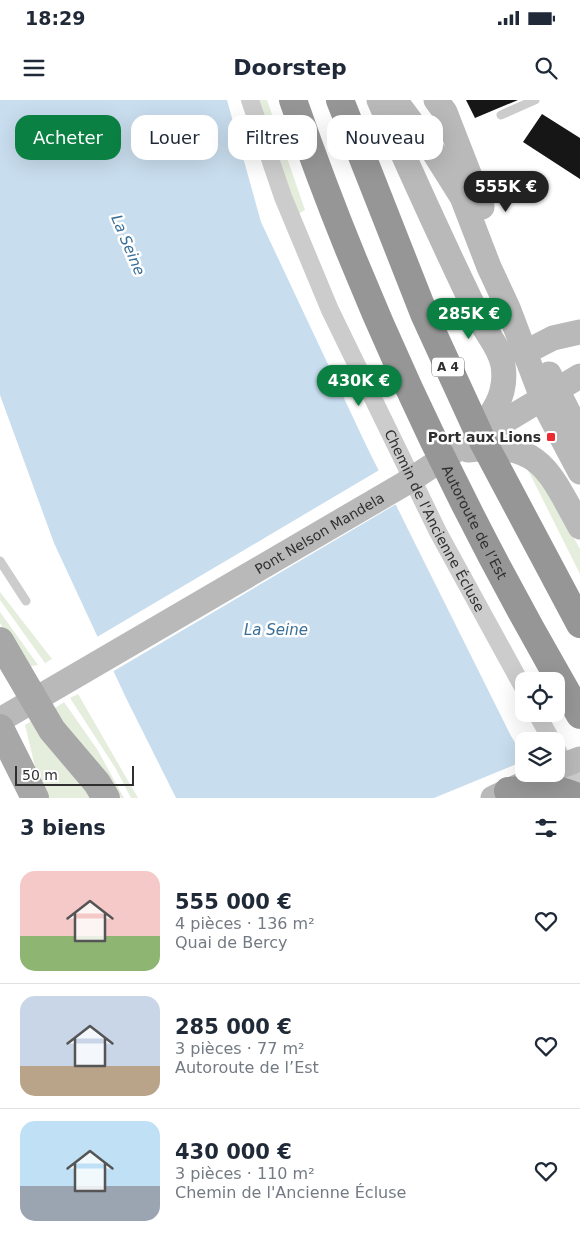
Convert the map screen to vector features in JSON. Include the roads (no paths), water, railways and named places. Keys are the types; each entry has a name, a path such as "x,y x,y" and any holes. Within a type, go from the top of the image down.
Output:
{"highway":[{"name":"Autoroute de l’Est","path":"292,100 360,279 424,421 493,560 580,715"},
{"name":"A 4","path":"340,100 425,316 480,436 580,624"},
{"path":"500,795 556,788 579,798"}],"main road":[{"path":"379,100 435,226 503,363 504,378 498,405 491,416 453,452"},
{"path":"395,100 435,154 462,197 486,273 525,344 577,423 567,425 567,433 580,459"},
{"path":"441,104 546,408 580,472"},
{"path":"525,344 580,332"},
{"name":"Pont Nelson Mandela","path":"6,720 57,688 404,484 453,452 576,379"},
{"path":"453,452 492,446 512,449 525,454 545,468 580,527"},
{"path":"0,641 52,730 97,782 106,798"},
{"path":"6,720 35,798"},
{"path":"565,765 580,759"},
{"path":"500,795 527,782"}],"street":[{"name":"Chemin de l'Ancienne Écluse","path":"250,100 283,197 330,310 438,532 515,673"},
{"path":"565,764 572,777 579,798"}],"lane":[{"path":"501,115 535,100"},
{"path":"481,298 496,335 525,344"},
{"path":"0,561 26,601"}],"water":[{"name":"La Seine","path":"0,100 227,100 231,115 228,115 228,160 244,160 261,222 366,445 515,742 515,782 532,782 549,798 176,798 126,698 54,543 0,395"}],"place":[{"name":"Port aux Lions","path":"551,437"}]}
